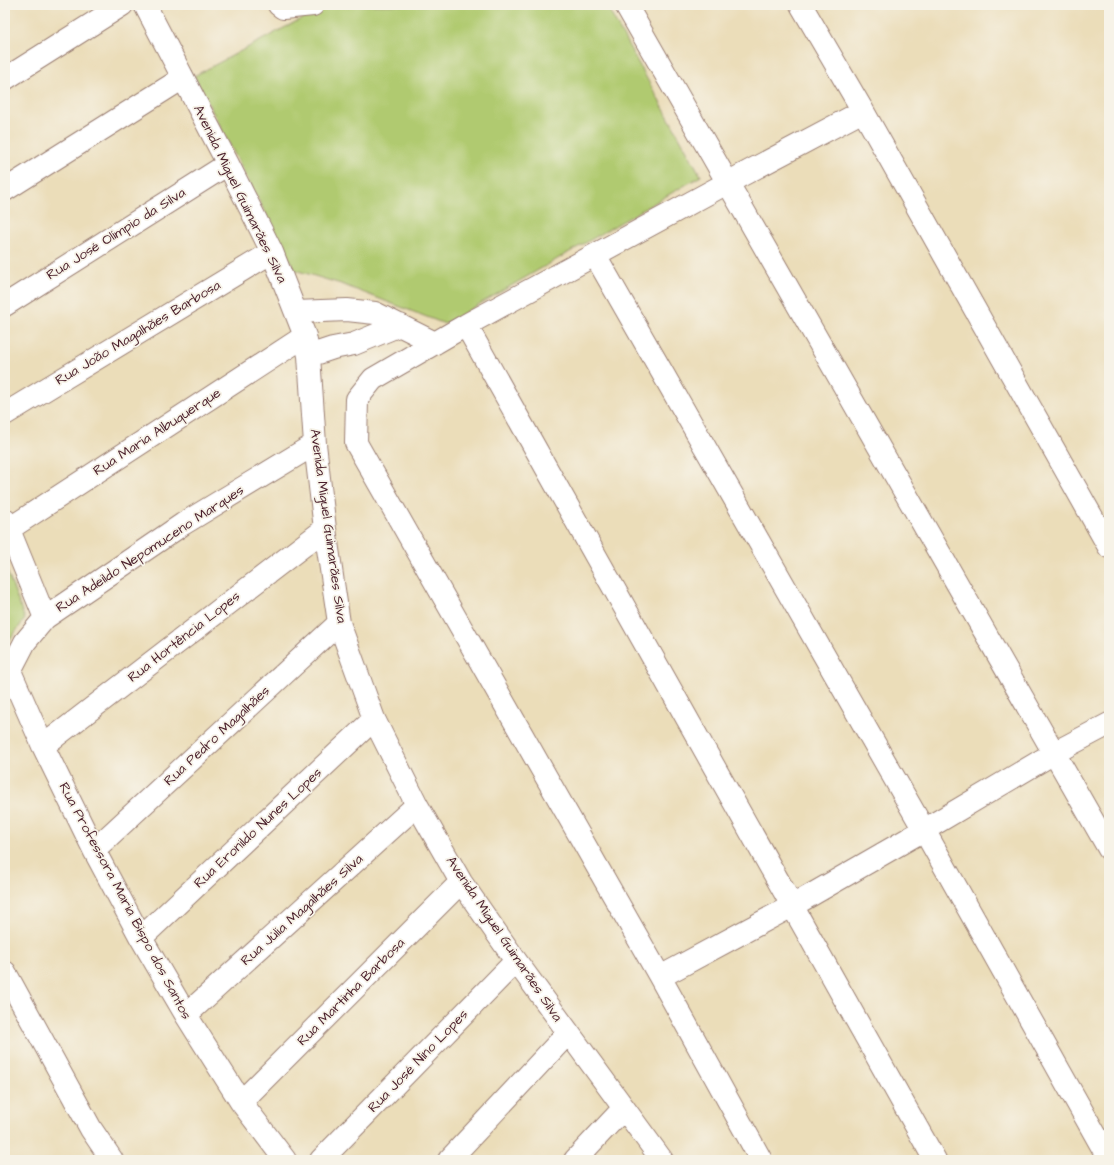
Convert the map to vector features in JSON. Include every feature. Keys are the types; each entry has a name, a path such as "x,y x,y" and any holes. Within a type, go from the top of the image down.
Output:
{"street":[{"path":"5,79 122,5"},
{"name":"Avenida Miguel Guimarães Silva","path":"145,5 272,252 296,312 307,346 315,444 325,529 340,623 374,719 418,805 461,882 568,1033 662,1160"},
{"path":"279,5 283,8 314,5"},
{"path":"626,5 1109,849"},
{"path":"801,5 863,111 1109,547"},
{"path":"5,190 183,78"},
{"path":"761,1160 660,977 356,443 357,399 372,379 466,325 863,111"},
{"name":"Rua José Olímpio da Silva","path":"5,305 228,164"},
{"name":"Rua João Magalhães Barbosa","path":"5,414 272,252"},
{"path":"595,255 924,830 1109,1159"},
{"path":"296,312 347,310 375,313 436,343"},
{"name":"Rua Maria Albuquerque","path":"7,525 307,346 333,348 354,344 400,325"},
{"path":"466,325 935,1160"},
{"name":"Rua Adeildo Nepomuceno Marques","path":"8,673 25,642 45,618 183,524 315,444"},
{"path":"7,525 45,618"},
{"name":"Rua Hortência Lopes","path":"43,746 325,529"},
{"name":"Rua Pedro Magalhães","path":"94,850 340,623"},
{"name":"Rua Professora Maria Bispo dos Santos","path":"8,673 94,850 141,938 186,1015 241,1102 285,1160"},
{"name":"Rua Eronildo Nunes Lopes","path":"141,938 374,719"},
{"path":"660,977 792,906 1054,753 1109,724"},
{"name":"Rua Júlia Magalhães Silva","path":"186,1015 418,805"},
{"name":"Rua Martinha Barbosa","path":"241,1102 461,882"},
{"name":"Rua José Nino Lopes","path":"321,1160 516,961"},
{"path":"5,972 91,1129 112,1160"},
{"path":"449,1160 568,1033"},
{"path":"575,1160 624,1108"}],"green space":[{"path":"327,5 606,5 701,176 445,324 341,284 295,270 194,76"},
{"path":"5,566 25,619 5,646"}]}
